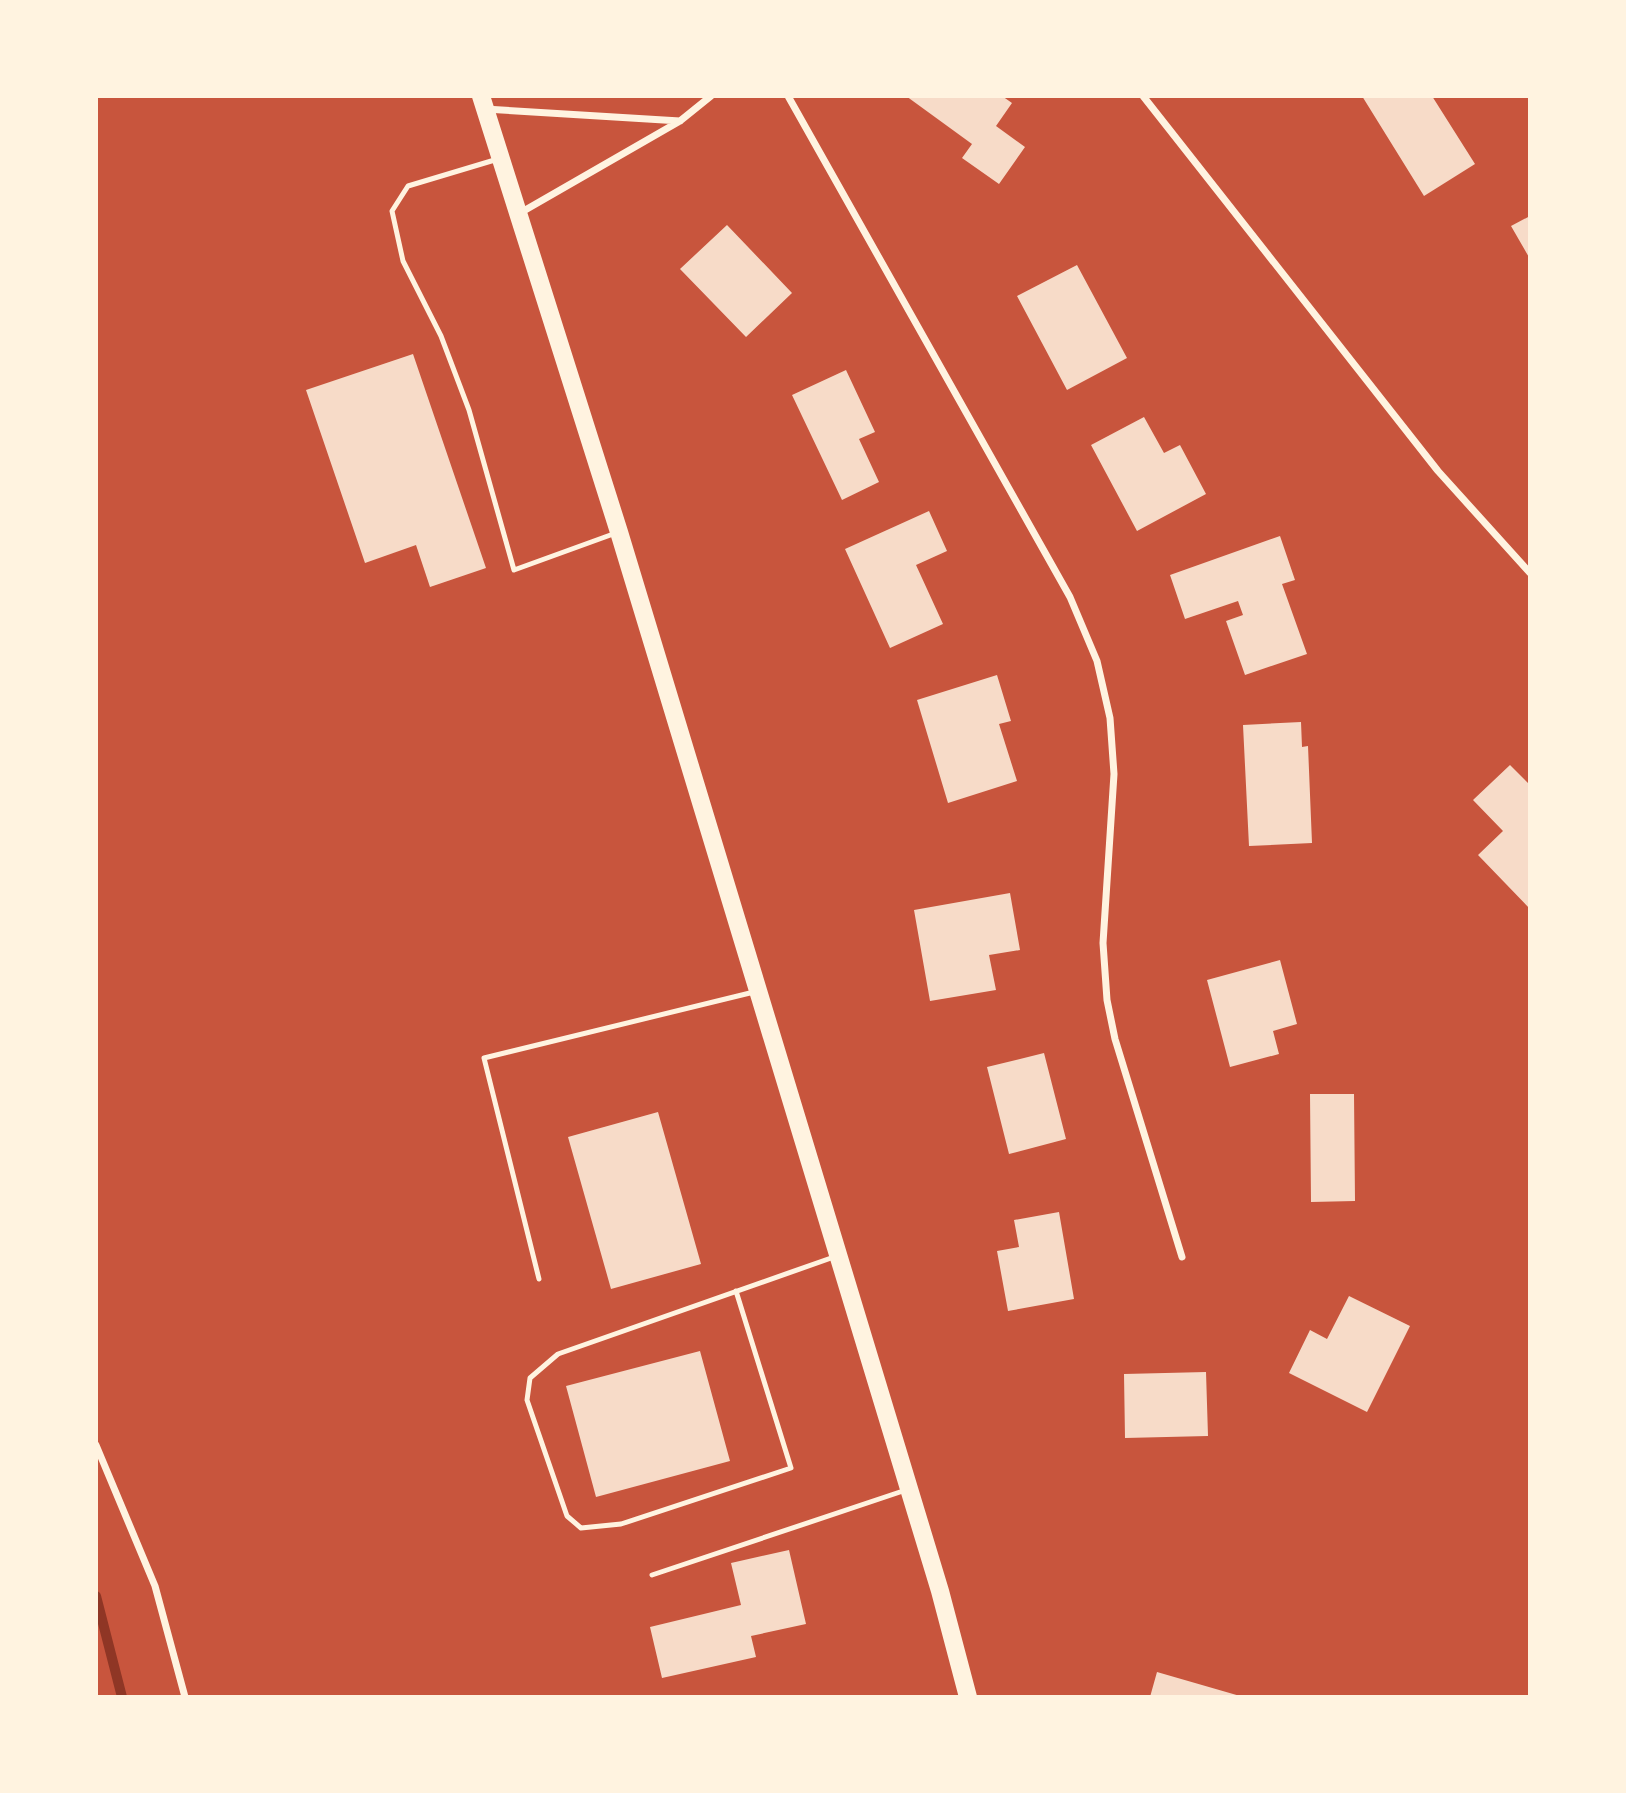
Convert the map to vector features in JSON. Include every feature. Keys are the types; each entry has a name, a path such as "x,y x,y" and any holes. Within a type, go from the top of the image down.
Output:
{"main road":[{"path":"483,102 618,532 940,1591 968,1697"}],"street":[{"path":"520,213 680,121 711,96"},
{"path":"788,96 1070,597 1097,661 1110,718 1114,774 1103,943 1107,1000 1115,1039 1182,1257"},
{"path":"1143,96 1438,471 1530,573"},
{"path":"483,102 680,121"},
{"path":"96,1445 155,1586 185,1697"}],"lane":[{"path":"501,158 408,186 392,211 403,261 441,336 469,410 514,570 618,532"},
{"path":"539,1279 484,1058 757,991"},
{"path":"736,1291 791,1468 621,1524 582,1528 567,1516 527,1399 530,1378 558,1354 736,1291 838,1256"},
{"path":"652,1575 909,1489"}],"building":[{"path":"906,96 1002,96 1012,103 996,126 1025,147 999,184 962,158 972,144"},
{"path":"1362,96 1432,96 1475,164 1424,196"},
{"path":"1530,216 1530,259 1511,226"},
{"path":"727,225 792,293 746,337 680,269"},
{"path":"1077,265 1127,358 1067,390 1017,296"},
{"path":"413,354 486,568 430,587 416,545 365,563 306,390"},
{"path":"846,370 875,432 859,439 879,482 842,500 792,395"},
{"path":"1144,417 1164,453 1180,445 1206,494 1137,531 1091,445"},
{"path":"929,511 947,551 916,565 943,624 890,648 845,549"},
{"path":"1280,536 1295,580 1282,584 1307,654 1245,675 1226,621 1243,615 1238,601 1185,619 1170,575"},
{"path":"997,675 1011,721 999,724 1017,781 948,803 917,700"},
{"path":"1301,722 1302,747 1308,746 1312,843 1249,846 1243,725"},
{"path":"1510,765 1530,785 1530,909 1478,855 1503,831 1473,800"},
{"path":"1010,893 1020,950 989,955 996,990 930,1001 914,910"},
{"path":"1280,960 1297,1024 1273,1031 1279,1054 1230,1067 1207,980"},
{"path":"1044,1053 1066,1139 1009,1154 987,1067"},
{"path":"1310,1094 1354,1094 1355,1201 1311,1202"},
{"path":"658,1112 701,1264 611,1289 568,1137"},
{"path":"1059,1212 1074,1299 1008,1311 997,1251 1019,1247 1014,1220"},
{"path":"1349,1296 1410,1326 1367,1412 1289,1373 1310,1330 1327,1339"},
{"path":"700,1351 730,1461 596,1497 566,1386"},
{"path":"1206,1372 1208,1436 1125,1438 1124,1374"},
{"path":"789,1550 806,1624 751,1636 756,1657 662,1678 650,1627 741,1605 731,1563"},
{"path":"1157,1672 1240,1696 1240,1697 1150,1697"}],"waterway":[{"path":"96,1596 122,1697"}]}
